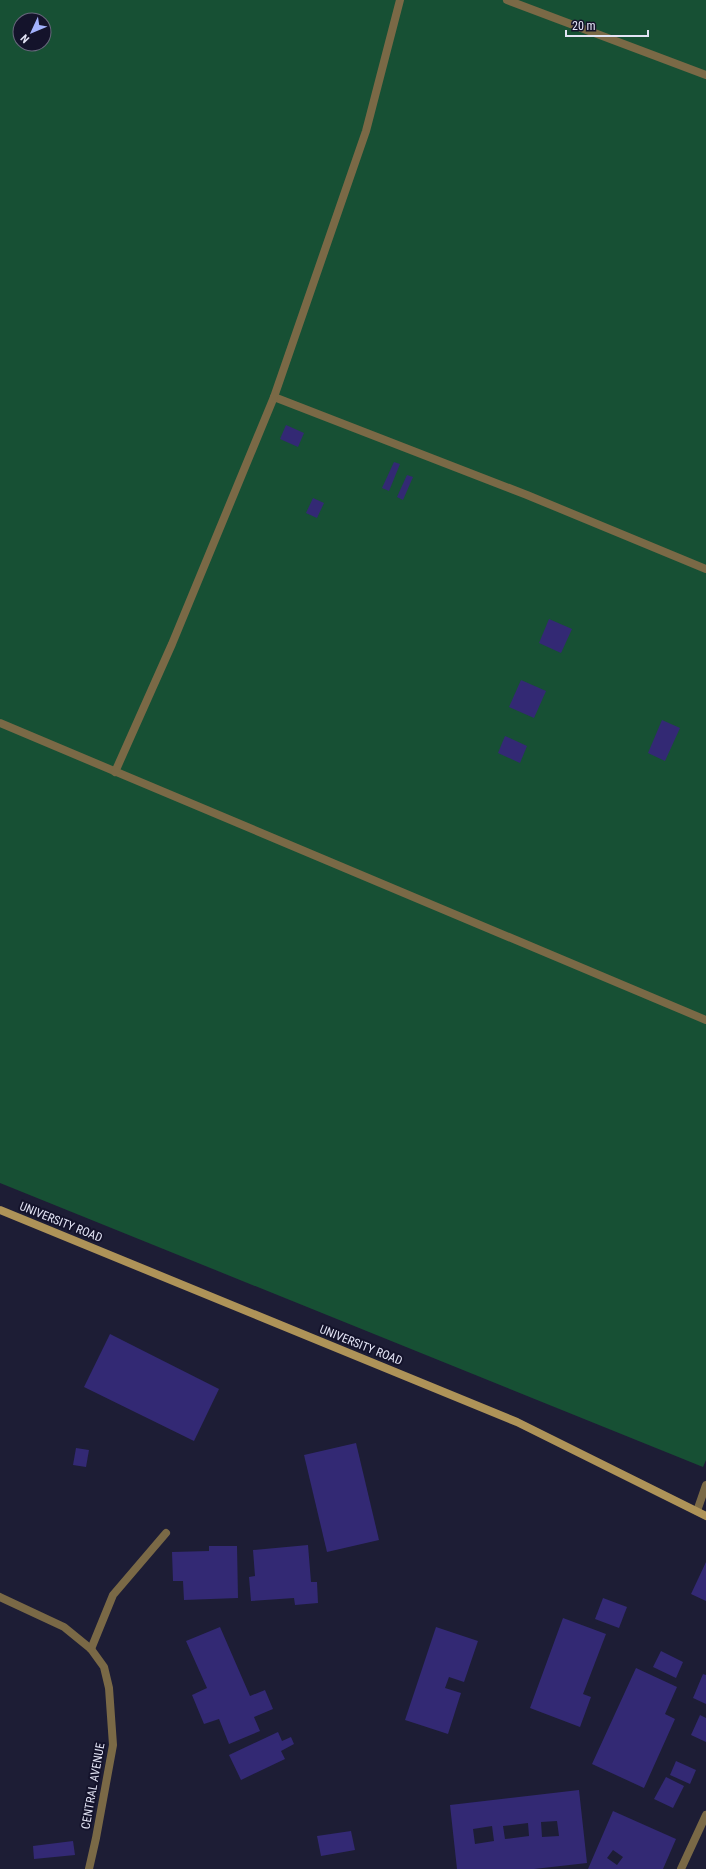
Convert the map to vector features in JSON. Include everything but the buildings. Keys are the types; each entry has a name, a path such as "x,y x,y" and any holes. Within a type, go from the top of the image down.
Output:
{"main road":[{"name":"UNIVERSITY ROAD","path":"0,1210 517,1422 697,1510 706,1516"}],"street":[{"path":"115,772 175,637 274,397 366,131 400,0"},
{"path":"506,0 706,76"},
{"path":"274,397 527,495 706,569"},
{"path":"0,722 115,772 446,909 706,1020"},
{"path":"697,1510 706,1485"},
{"path":"91,1649 114,1595 166,1533"},
{"name":"CENTRAL AVENUE","path":"0,1597 64,1627 91,1649 104,1667 109,1688 113,1745 89,1869"},
{"path":"681,1869 706,1815"}],"green space":[{"path":"0,0 706,0 706,1460 703,1467 0,1183"}]}
